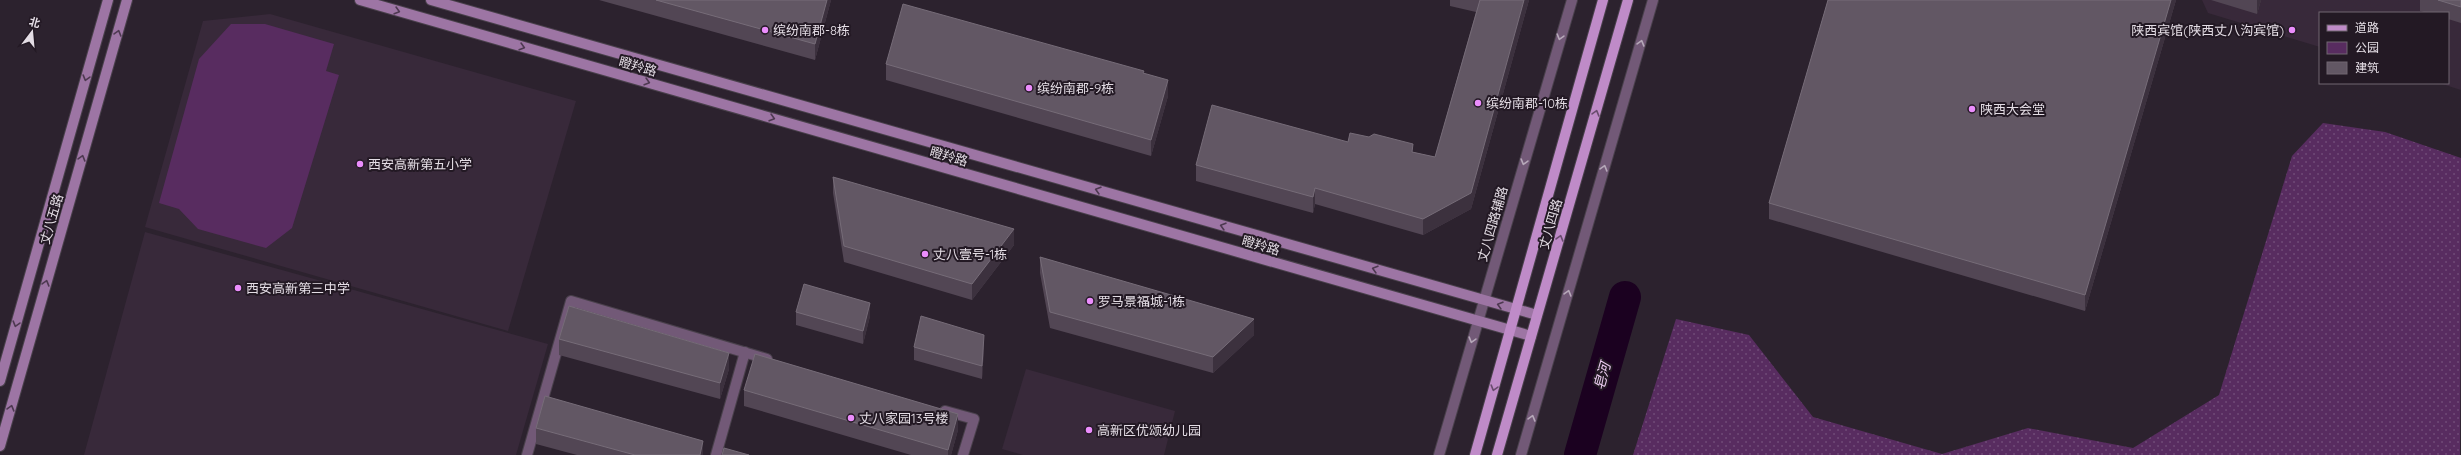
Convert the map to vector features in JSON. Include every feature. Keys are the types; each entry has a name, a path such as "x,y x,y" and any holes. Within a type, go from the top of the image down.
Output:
{"main road":[{"name":"丈八四路","path":"1475,455 1603,0"},
{"name":"丈八四路","path":"1497,455 1628,0"}],"street":[{"name":"丈八五路","path":"0,381 108,0"},
{"name":"丈八五路","path":"0,446 127,0"},
{"name":"瞪羚路","path":"360,0 1531,336"},
{"name":"瞪羚路","path":"431,0 1537,315"},
{"name":"丈八四路辅路","path":"1438,455 1572,0"},
{"path":"1521,455 1653,0"},
{"path":"527,455 571,301 775,361"},
{"path":"716,455 745,352"},
{"path":"935,408 974,419 963,455"}],"shaded area":[{"name":"陕西宾馆(陕西丈八沟宾馆)","path":"2202,0 2461,0 2461,90 2442,84 2449,84 2449,12 2319,12 2319,47 2208,13"},
{"name":"西安高新第五小学","path":"270,14 576,101 508,331 145,227 203,21"},
{"name":"西安高新第三中学","path":"145,232 548,344 516,455 84,455"},
{"name":"高新区优颂幼儿园","path":"1026,369 1175,411 1164,455 1023,455 1002,449"}],"green space":[{"path":"231,24 265,24 334,44 326,71 339,75 292,228 266,248 198,229 179,209 159,203 199,59"},
{"path":"2323,123 2385,132 2461,158 2460,455 1633,455 1676,319 1749,335 1813,417 1942,454 2028,428 2133,448 2219,395 2292,156"}],"building":[{"path":"656,0 827,0 815,44"},
{"name":"缤纷南郡-10栋","path":"1480,0 1524,0 1471,193 1423,219 1315,188 1313,197 1196,165 1212,105 1348,142 1350,133 1369,137 1374,134 1413,144 1412,152 1435,157"},
{"name":"陕西大会堂","path":"1828,0 2171,0 2085,295 1769,203"},
{"path":"2438,0 2461,0 2461,7"},
{"name":"缤纷南郡-9栋","path":"903,4 1144,71 1143,73 1168,80 1151,140 886,64"},
{"name":"丈八壹号-1栋","path":"833,177 1014,229 972,284 844,246"},
{"name":"罗马景福城-1栋","path":"1040,257 1254,319 1213,357 1050,312"},
{"path":"804,284 870,303 863,331 796,312"},
{"path":"569,306 729,353 720,383 559,339"},
{"path":"921,316 984,335 982,366 914,347"},
{"path":"755,354 958,414 948,450 744,390"},
{"path":"545,396 703,441 700,455 635,455 536,428"},
{"path":"724,448 749,455 722,455"}],"waterway":[{"name":"皂河","path":"1580,455 1625,297"}],"place":[{"name":"缤纷南郡-8栋","path":"765,30"},
{"name":"陕西宾馆(陕西丈八沟宾馆)","path":"2292,30"},
{"name":"缤纷南郡-9栋","path":"1029,88"},
{"name":"缤纷南郡-10栋","path":"1478,103"},
{"name":"陕西大会堂","path":"1972,109"},
{"name":"西安高新第五小学","path":"360,164"},
{"name":"丈八壹号-1栋","path":"925,254"},
{"name":"西安高新第三中学","path":"238,288"},
{"name":"罗马景福城-1栋","path":"1090,301"},
{"name":"丈八家园13号楼","path":"851,418"},
{"name":"高新区优颂幼儿园","path":"1089,430"}]}
